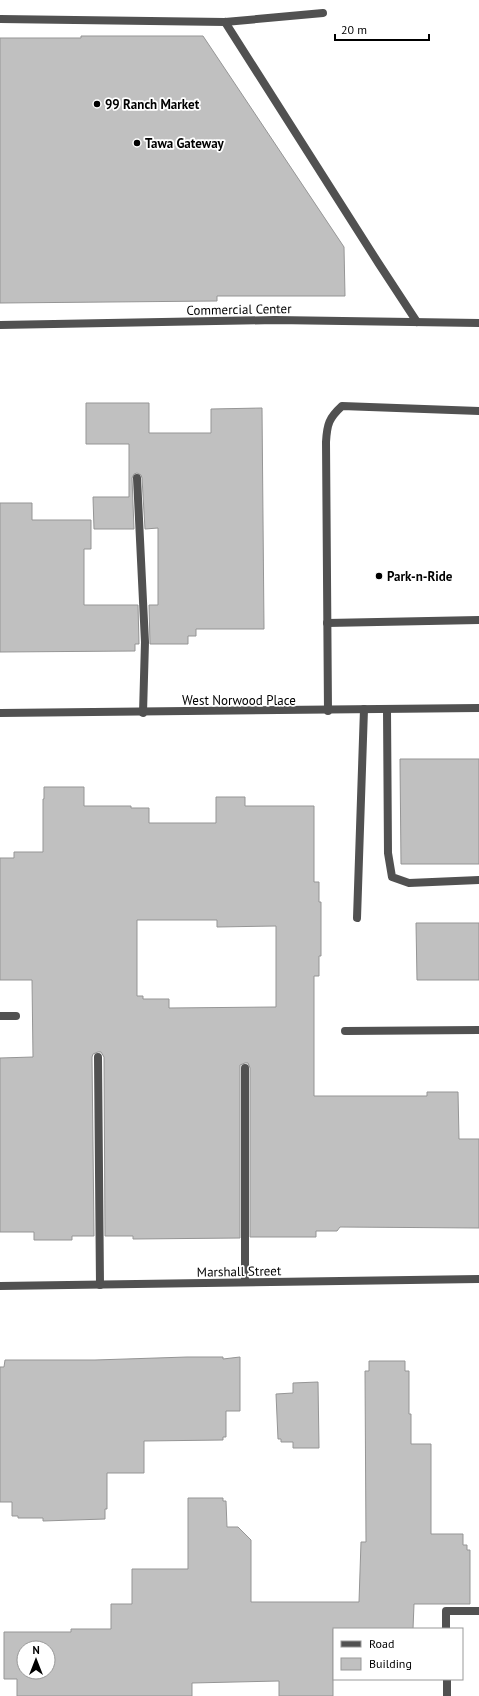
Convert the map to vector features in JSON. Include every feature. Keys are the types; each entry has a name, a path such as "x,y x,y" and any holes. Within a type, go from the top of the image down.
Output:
{"street":[{"path":"0,19 225,22 323,13"},
{"path":"225,22 379,264 418,322"},
{"name":"Commercial Center","path":"0,325 275,320 479,323"},
{"path":"328,711 326,428 332,416 342,406 479,410"},
{"path":"137,478 145,642 143,712"},
{"path":"327,622 479,620"},
{"name":"West Norwood Place","path":"0,713 328,711 364,709 479,708"},
{"path":"357,918 364,709"},
{"path":"386,710 388,853 392,877 409,883 479,880"},
{"path":"0,1016 16,1016"},
{"path":"345,1031 479,1030"},
{"path":"98,1057 100,1284"},
{"path":"245,1068 245,1282"},
{"name":"Marshall Street","path":"0,1286 479,1279"},
{"path":"446,1628 446,1611 479,1611"},
{"path":"447,1680 447,1696"}],"building":[{"name":"Tawa Gateway","path":"81,36 203,36 344,247 345,296 217,296 217,301 0,303 0,38 81,38"},
{"path":"86,403 149,403 149,433 211,433 211,409 262,408 264,629 196,629 196,636 188,636 188,644 150,644 149,605 158,605 158,528 145,529 142,478 141,475 137,473 134,474 132,478 134,529 94,529 93,497 129,497 129,444 86,444"},
{"path":"0,503 32,503 32,520 91,520 91,549 84,549 84,605 138,605 139,644 135,644 135,651 0,652"},
{"path":"400,759 479,759 479,864 401,864"},
{"path":"44,787 84,787 84,806 131,806 131,808 149,808 149,823 216,823 216,797 245,797 245,806 314,806 314,882 319,882 319,902 321,902 321,956 319,956 319,976 314,976 314,1096 427,1096 427,1092 458,1092 459,1139 479,1139 479,1228 340,1227 337,1231 316,1231 316,1237 250,1237 250,1068 248,1063 245,1063 240,1065 240,1238 133,1239 133,1236 105,1236 104,1057 101,1052 98,1052 93,1054 92,1057 94,1236 72,1236 72,1240 34,1240 34,1232 0,1232 0,1058 33,1057 32,980 0,980 0,858 14,858 14,852 43,852","holes":["137,920 217,920 217,927 276,926 276,1007 169,1008 169,999 143,999 143,996 137,996"]},
{"path":"416,923 479,923 479,980 417,980"},
{"path":"223,1357 223,1359 240,1357 240,1411 226,1411 226,1437 223,1437 223,1440 144,1441 144,1473 107,1473 107,1509 105,1509 105,1519 43,1521 43,1518 18,1518 18,1516 12,1516 12,1502 0,1502 0,1367 4,1367 5,1360 95,1360"},
{"path":"369,1361 405,1361 405,1371 409,1371 411,1444 431,1444 431,1534 463,1534 463,1545 467,1545 467,1550 470,1550 470,1604 414,1604 413,1628 333,1628 333,1696 279,1696 279,1681 192,1683 192,1696 17,1696 17,1680 56,1680 56,1640 16,1640 16,1679 4,1679 4,1632 71,1632 71,1629 111,1629 111,1604 132,1604 132,1569 188,1569 188,1498 223,1498 223,1501 226,1501 227,1527 238,1527 251,1540 251,1602 359,1602 361,1542 366,1542 365,1371 369,1371"},
{"path":"318,1382 319,1448 293,1448 293,1442 281,1442 281,1439 278,1439 276,1394 293,1393 293,1383"}],"place":[{"name":"99 Ranch Market","path":"97,104"},
{"name":"Tawa Gateway","path":"137,143"},
{"name":"Park-n-Ride","path":"379,576"}]}
